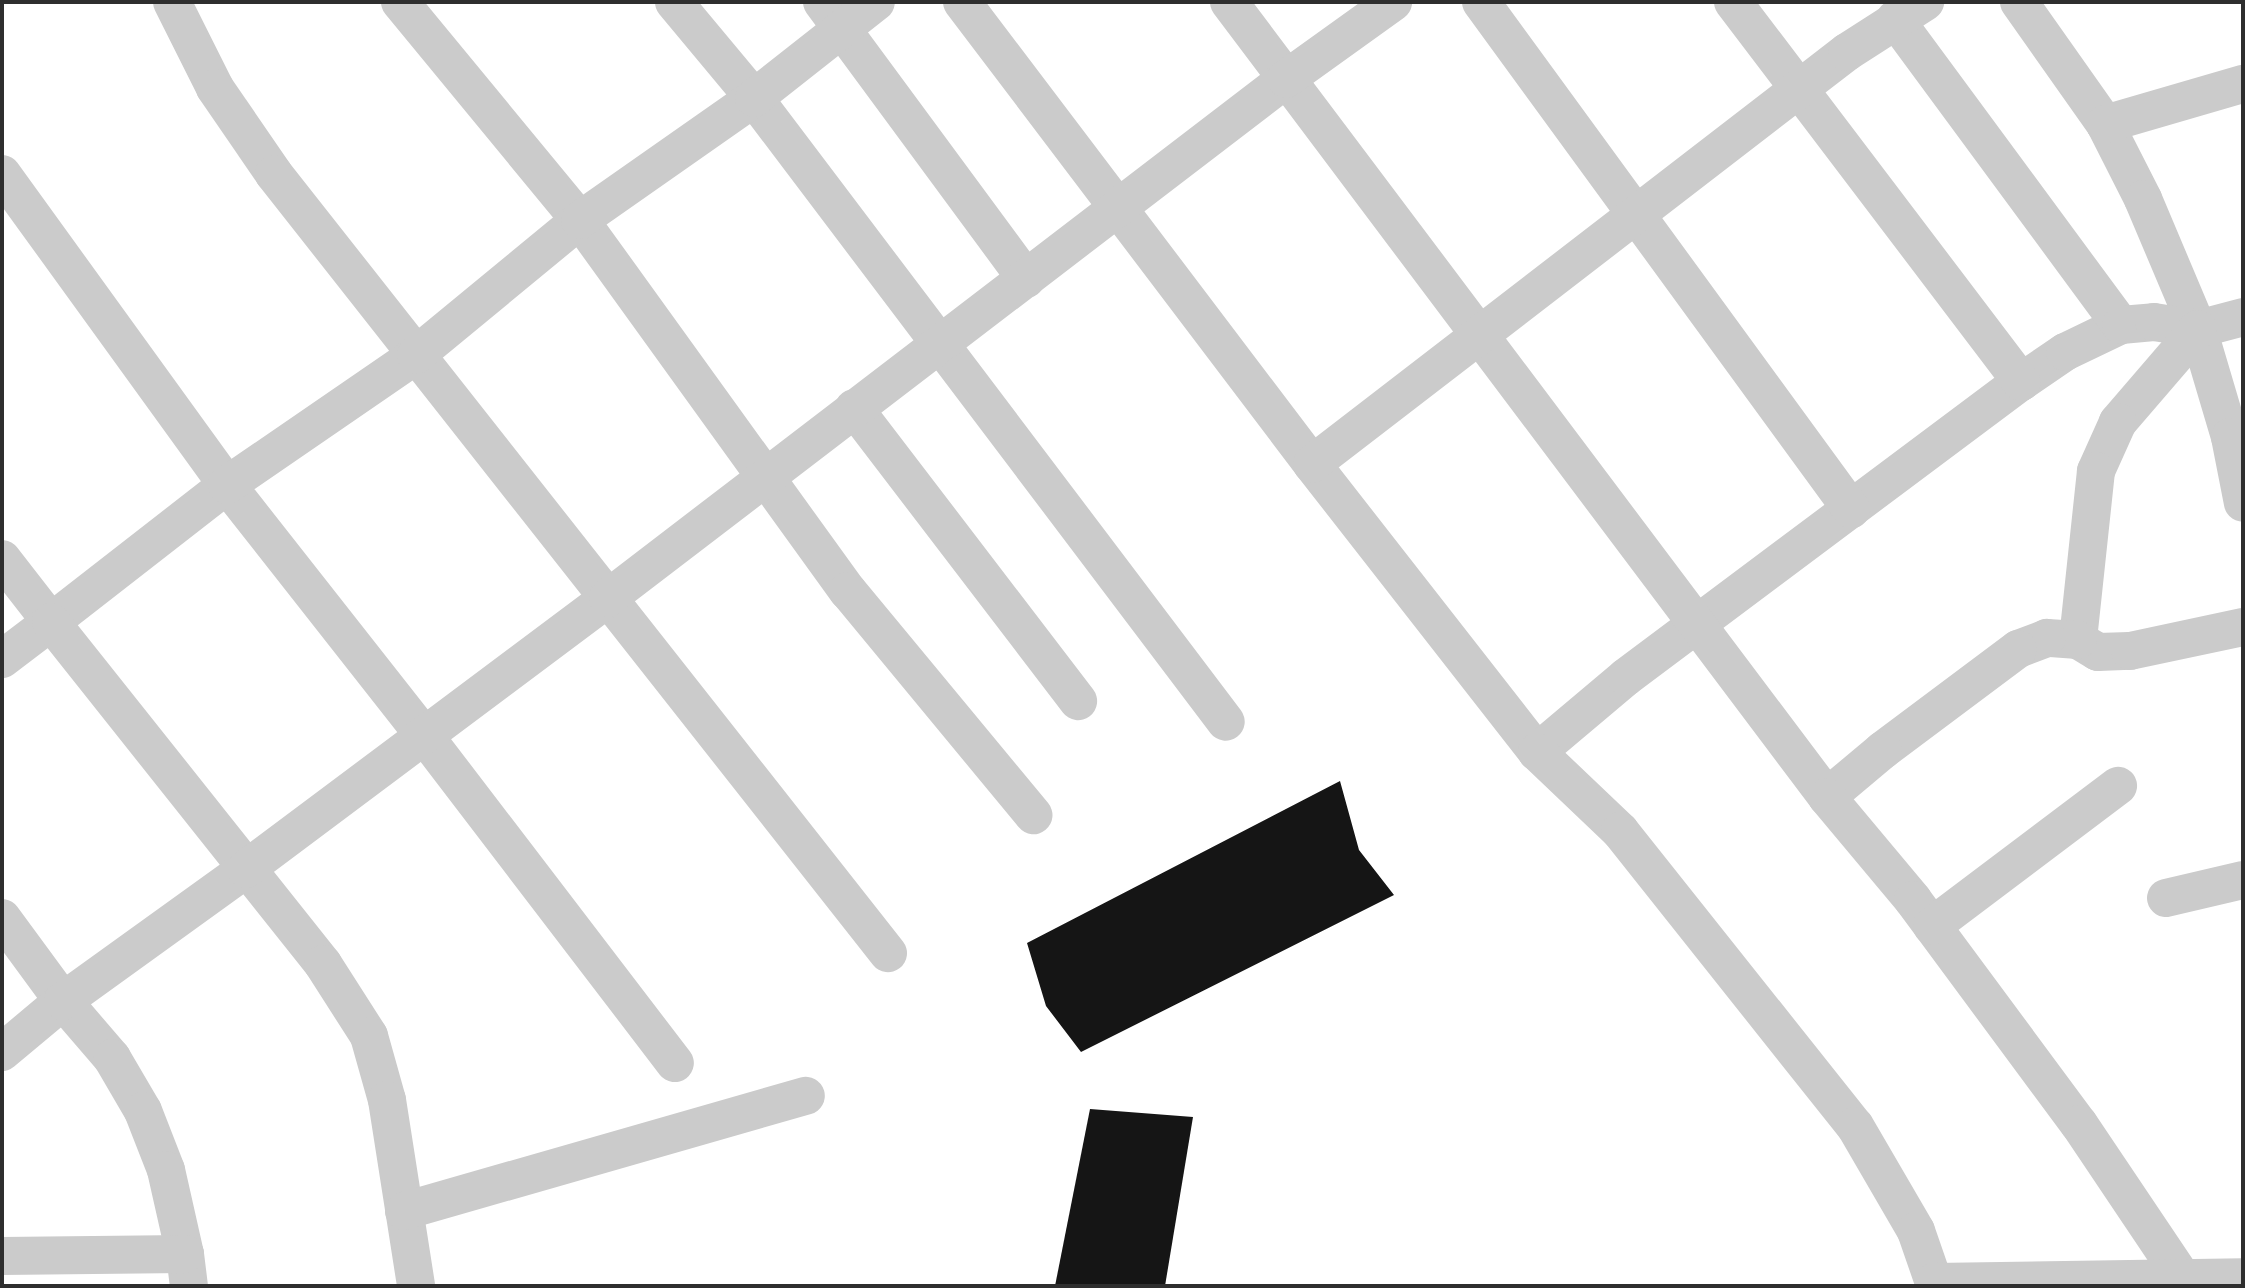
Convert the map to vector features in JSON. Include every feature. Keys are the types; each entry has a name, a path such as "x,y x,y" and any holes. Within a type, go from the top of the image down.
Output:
{"street":[{"path":"172,2 215,88 274,174 888,953"},
{"path":"400,2 580,220 848,591 1033,815"},
{"path":"674,2 754,98 1226,722"},
{"path":"2,659 227,485 416,355 580,220 754,98 832,15 876,2"},
{"path":"962,2 1312,464 1537,752 1620,831 1855,1126 1916,1231 1935,1284 2214,1279"},
{"path":"1229,2 1827,797 1932,926 2079,1124 2214,1279"},
{"path":"2,1052 63,1001 246,869 608,598 1286,79 1393,2"},
{"path":"1481,2 1851,509"},
{"path":"1733,2 2021,382"},
{"path":"2019,2 2105,124 2143,199 2237,435 2243,503"},
{"path":"1312,464 1639,215 1704,160 1800,91 1847,52 1910,10 2121,325"},
{"path":"832,15 1026,279"},
{"path":"2105,124 2243,84"},
{"path":"2,174 227,485 424,735 675,1063"},
{"path":"1537,752 1697,624 2065,352 2121,325 2154,322 2197,329 2243,317"},
{"path":"2078,640 2096,471 2119,422 2197,329"},
{"path":"854,408 1078,701"},
{"path":"2,559 323,964 369,1036 387,1100 416,1286"},
{"path":"1827,797 1883,750 2018,649 2047,638 2078,640 2098,652 2130,651 2243,626"},
{"path":"1932,926 2118,786"},
{"path":"2166,898 2243,880"},
{"path":"2,918 63,1001 112,1058 143,1111 166,1170 187,1270 2,1256"},
{"path":"404,1211 806,1096"}],"building":[{"path":"1340,781 1359,850 1394,895 1081,1052 1046,1006 1027,943"},
{"path":"1090,1109 1193,1117 1165,1286 1055,1286"}]}
